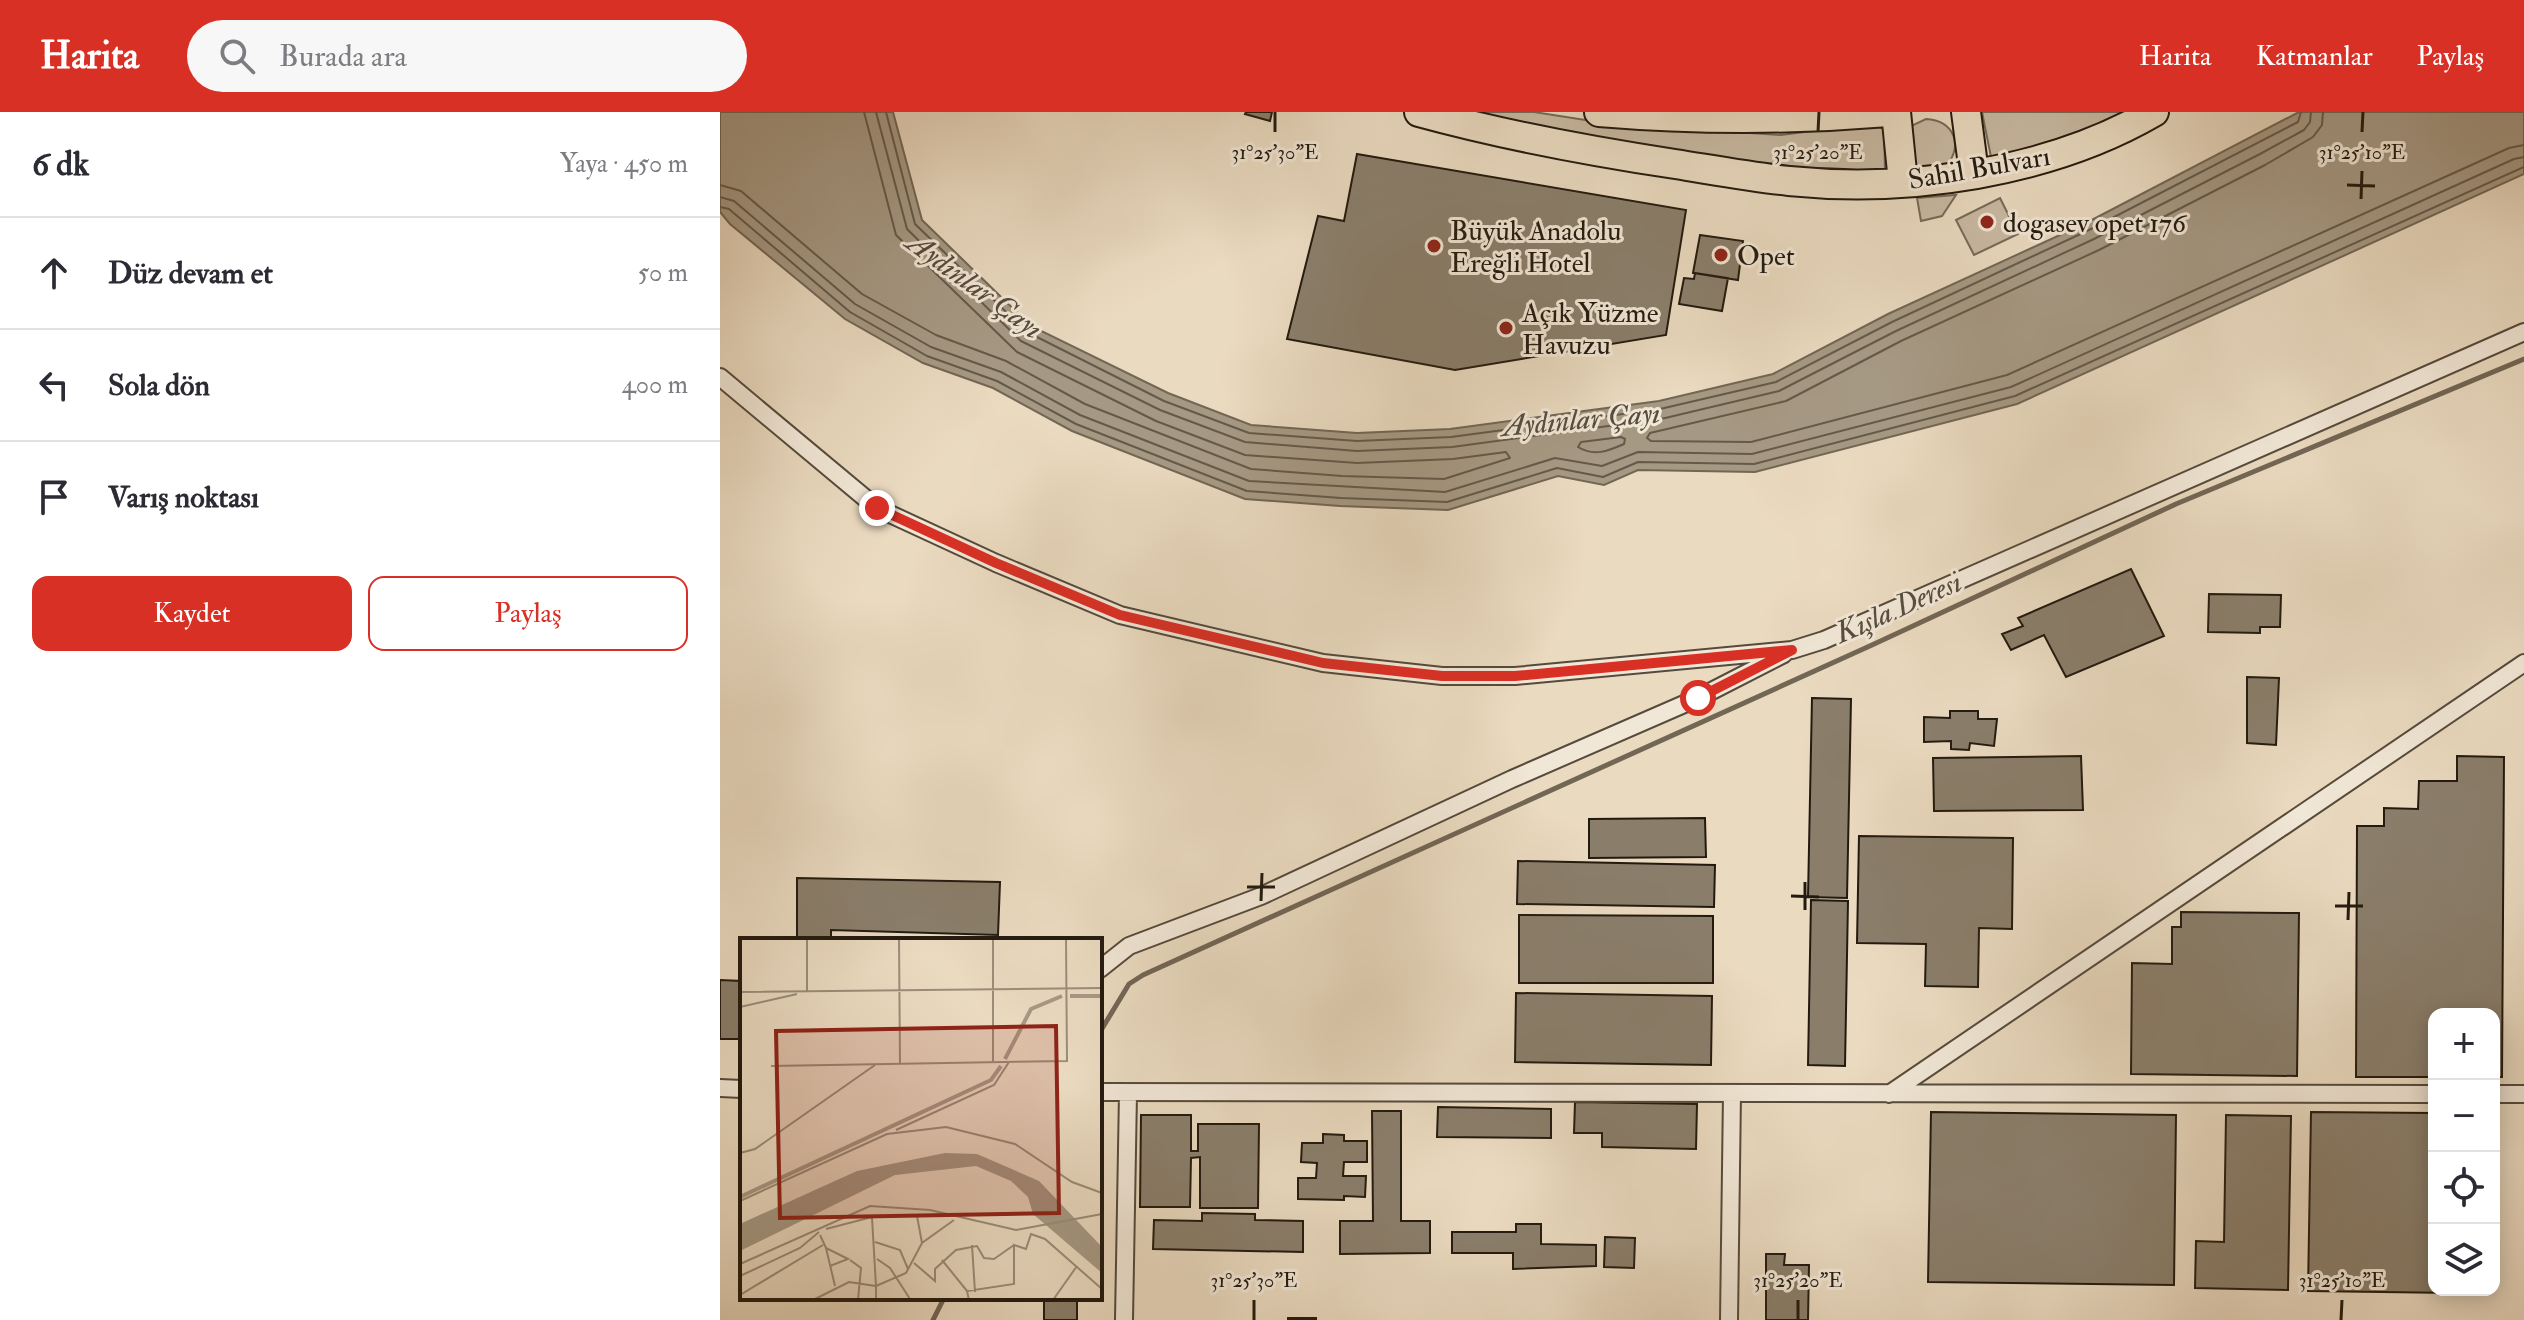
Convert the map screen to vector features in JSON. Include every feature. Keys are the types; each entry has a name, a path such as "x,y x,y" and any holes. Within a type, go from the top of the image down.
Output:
{"highway":[{"name":"Sahil Bulvarı","path":"1419,112 1555,143 1773,179 1816,183 1903,182 2017,166 2081,146 2154,112"},
{"path":"1599,112 1773,119 1888,112"},
{"path":"1896,112 1903,182"},
{"path":"1966,112 1974,173"}],"street":[{"path":"1102,967 1129,946 1261,896 1512,779 1698,698 1792,650 1824,640 2524,332"},
{"path":"720,377 877,508 996,563 1135,618 1323,663 1442,676 1515,676 1792,650"},
{"path":"1889,1094 2524,663"},
{"path":"720,1088 740,1089"},
{"path":"1102,1092 2428,1094"},
{"path":"1124,1320 1128,1093"},
{"path":"1729,1320 1732,1093"},
{"path":"2500,1094 2524,1094"}],"shaded area":[{"path":"1468,112 1534,112 1611,124 1781,135 1884,122 1885,173 1738,164 1663,152"},
{"path":"1982,112 2131,112 2054,142 1991,157"},
{"path":"1926,119 1943,124 1953,135 1955,143 1946,166 1921,170 1913,166 1911,126"},
{"path":"1956,195 1942,216 1921,221 1917,198"},
{"path":"2000,198 2018,234 1974,255 1956,220"}],"water":[{"name":"Aydınlar Çayı","path":"720,112 893,112 922,220 1031,326 1168,393 1251,425 1357,433 1450,429 1659,401 1773,374 1888,314 2086,223 2299,112 2524,112 2524,174 2017,404 1755,472 1638,470 1604,485 1558,476 1448,510 1245,499 1072,431 993,388 923,363 845,319 730,224 720,212"}],"building":[{"path":"1246,112 1272,112 1270,121"},
{"name":"Büyük Anadolu Ereğli Hotel","path":"1357,154 1686,210 1666,335 1455,370 1287,339 1318,216 1344,221"},
{"path":"1700,235 1743,241 1738,280 1693,273"},
{"path":"1695,273 1728,278 1722,311 1679,304 1684,278 1694,279"},
{"path":"2131,569 2164,636 2066,677 2044,635 2011,650 2002,634 2023,626 2018,618"},
{"path":"2209,594 2281,595 2280,627 2260,627 2260,633 2208,632"},
{"path":"2247,677 2279,678 2276,745 2247,743"},
{"path":"1812,698 1851,699 1847,898 1808,897"},
{"path":"1950,711 1978,711 1978,719 1997,719 1994,746 1970,743 1969,750 1951,749 1951,741 1924,742 1924,717 1950,718"},
{"path":"2081,756 2083,810 1934,811 1933,758"},
{"path":"2457,756 2504,757 2502,1077 2500,1008 2428,1008 2428,1077 2356,1077 2357,826 2384,826 2384,808 2418,809 2419,781 2457,781"},
{"path":"1705,818 1706,857 1589,858 1589,819"},
{"path":"1859,836 2013,838 2012,929 1979,928 1978,987 1925,986 1926,944 1857,943"},
{"path":"1518,861 1715,865 1714,907 1517,904"},
{"path":"797,878 1000,882 998,935 831,930 831,938 797,938"},
{"path":"1811,900 1848,901 1845,1066 1808,1065"},
{"path":"2181,912 2299,913 2297,1076 2131,1074 2132,963 2172,964 2172,927 2181,927"},
{"path":"1519,915 1713,916 1713,983 1519,983"},
{"path":"720,980 740,981 740,1039 720,1039"},
{"path":"1516,993 1712,996 1711,1065 1515,1062"},
{"path":"1575,1102 1697,1104 1696,1149 1602,1147 1602,1133 1574,1133"},
{"path":"1438,1107 1551,1109 1551,1138 1437,1137"},
{"path":"1372,1111 1401,1111 1401,1221 1430,1221 1430,1253 1340,1254 1340,1221 1373,1221"},
{"path":"1931,1112 2176,1115 2174,1285 1928,1282"},
{"path":"2311,1112 2428,1113 2428,1293 2308,1291"},
{"path":"1141,1115 1191,1115 1191,1151 1198,1151 1198,1124 1259,1124 1258,1208 1200,1208 1200,1157 1191,1158 1190,1207 1140,1207"},
{"path":"2226,1115 2291,1116 2288,1290 2195,1288 2196,1241 2224,1242"},
{"path":"1323,1134 1344,1135 1344,1141 1367,1141 1367,1162 1344,1162 1343,1176 1366,1176 1365,1197 1298,1199 1298,1178 1316,1178 1317,1163 1301,1162 1302,1143 1323,1143"},
{"path":"1202,1213 1255,1214 1255,1220 1303,1221 1303,1252 1153,1249 1154,1220 1202,1221"},
{"path":"1516,1224 1541,1224 1541,1244 1596,1245 1596,1266 1513,1269 1513,1253 1452,1253 1452,1232 1516,1232"},
{"path":"1605,1237 1635,1238 1634,1268 1604,1267"},
{"path":"1766,1254 1785,1254 1784,1265 1809,1265 1808,1320 1766,1320"},
{"path":"1044,1300 1077,1300 1077,1320 1044,1320"},
{"path":"1316,1318 1316,1320 1288,1320"}],"waterway":[{"name":"Kışla Deresi","path":"1102,1029 1129,984 1143,975 2176,504 2524,359"},
{"name":"Kışla Deresi","path":"933,1320 943,1300"}],"place":[{"name":"dogasev opet 176","path":"1987,222"},
{"name":"Büyük Anadolu Ereğli Hotel","path":"1434,246"},
{"name":"Opet","path":"1721,255"},
{"name":"Açık Yüzme Havuzu","path":"1506,328"}],"route":[{"path":"877,508 1120,615 1323,663 1442,676 1515,676 1792,650 1698,698"}]}
